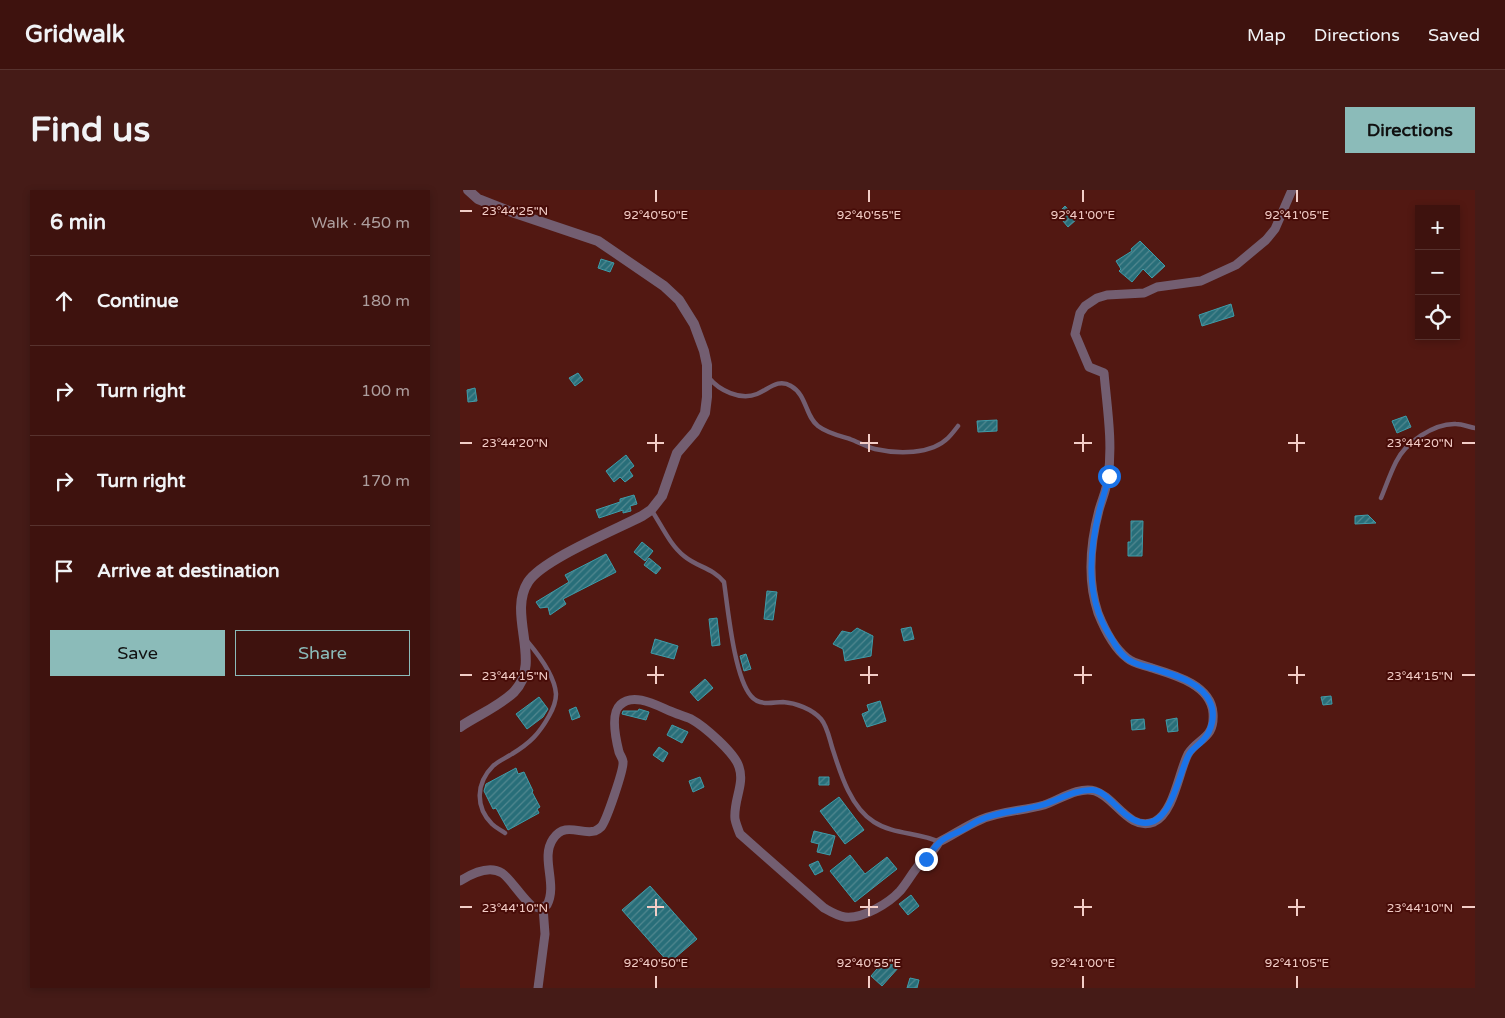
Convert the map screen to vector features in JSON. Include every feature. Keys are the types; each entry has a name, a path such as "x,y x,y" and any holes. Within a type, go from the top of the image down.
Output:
{"street":[{"path":"460,727 490,710 513,692 520,683 524,673 525,657 520,602 528,581 543,567 642,516 651,510 662,496 677,453 701,423 707,397 708,377 704,351 694,324 679,300 664,286 598,240 506,210 478,199 468,190"},
{"path":"538,988 545,934 543,907 549,900 552,882 548,858 549,847 553,838 560,832 568,830 597,831 606,819 620,778 623,762 619,752 614,724 615,711 626,700 651,703 692,719 726,749 739,765 741,777 735,807 735,820 740,834 824,908 837,915 847,917 858,916 876,909 899,892 939,842 980,820 1043,805 1083,791 1094,790 1104,796 1124,814 1139,822 1148,823 1155,821 1163,815 1172,798 1188,754 1210,732 1213,714 1211,703 1204,692 1192,684 1168,673 1129,660 1116,646 1098,612 1092,586 1090,561 1092,543 1109,476 1109,432 1104,373 1090,366 1076,334 1076,324 1080,313 1097,298 1107,295 1144,293 1157,287 1201,281 1236,265 1259,247 1275,229 1292,190"},
{"path":"460,881 472,873 489,870 502,873 532,906 543,907"}],"lane":[{"path":"708,377 716,386 725,391 740,395 755,395 775,384 783,382 792,386 800,394 818,426 875,449 904,452 936,446 948,438 958,426"},
{"path":"1382,498 1396,460 1407,447 1430,430 1443,426 1456,424 1475,428"},
{"path":"651,510 675,547 695,564 710,569 719,575 724,582 736,660 751,696 759,702 794,704 820,717 826,725 851,794 862,811 874,822 892,830 932,838 939,842"},
{"path":"505,833 492,824 482,808 478,794 482,779 493,766 520,749 540,732 554,708 556,694 553,682 544,665 524,638"}],"building":[{"path":"1065,206 1077,219 1068,227 1057,214"},
{"path":"1140,241 1165,266 1152,278 1143,269 1132,282 1119,271 1121,269 1116,261 1132,251 1131,249"},
{"path":"601,259 614,263 610,272 598,268"},
{"path":"1231,304 1234,316 1202,326 1199,315"},
{"path":"578,373 583,380 575,386 569,378"},
{"path":"475,388 477,401 468,402 467,390"},
{"path":"1406,416 1411,427 1397,433 1392,421"},
{"path":"997,420 997,431 978,432 977,421"},
{"path":"626,455 634,466 629,470 633,476 625,482 620,477 614,482 606,471"},
{"path":"634,495 637,504 630,506 631,511 623,513 623,510 599,518 596,510"},
{"path":"1368,515 1376,523 1355,524 1355,516"},
{"path":"1131,521 1143,521 1142,556 1128,556 1128,542 1131,542"},
{"path":"642,542 653,551 645,561 634,552"},
{"path":"606,554 616,572 563,599 566,604 550,615 548,607 540,608 536,602 569,582 565,575"},
{"path":"649,558 661,568 656,574 644,565"},
{"path":"767,591 777,592 773,620 764,619"},
{"path":"717,618 720,645 712,646 709,619"},
{"path":"911,627 914,639 904,641 901,629"},
{"path":"857,628 873,636 871,656 845,661 843,649 833,644 842,631 851,633"},
{"path":"655,639 678,646 674,659 651,653"},
{"path":"746,654 751,669 744,671 740,656"},
{"path":"705,679 713,688 698,701 690,692"},
{"path":"1331,696 1332,704 1323,705 1321,697"},
{"path":"539,697 548,709 543,717 527,729 516,714"},
{"path":"880,701 886,721 867,727 862,714 869,711 867,705"},
{"path":"576,707 580,717 572,720 569,710"},
{"path":"639,709 649,712 646,720 622,714 623,711 638,711"},
{"path":"1177,718 1178,731 1168,732 1166,720"},
{"path":"1144,719 1145,729 1132,730 1131,720"},
{"path":"672,725 688,732 682,743 667,735"},
{"path":"659,747 668,753 663,762 653,755"},
{"path":"516,768 518,774 524,772 540,807 537,809 539,813 508,830 496,808 493,809 484,791 486,784"},
{"path":"700,777 704,787 693,792 689,781"},
{"path":"819,777 829,777 829,785 819,785"},
{"path":"839,797 864,830 845,844 820,811"},
{"path":"814,831 835,836 830,855 817,852 819,844 811,842"},
{"path":"850,855 865,874 887,857 897,869 855,902 830,871"},
{"path":"818,861 823,871 815,875 809,865"},
{"path":"650,886 697,939 669,963 622,910"},
{"path":"911,895 919,906 908,915 899,904"},
{"path":"887,957 899,967 882,986 871,976"},
{"path":"910,978 919,980 917,988 907,988"}],"route":[{"path":"926,859 939,842 980,820 1043,805 1083,791 1094,790 1130,818 1139,822 1148,823 1155,821 1163,815 1172,798 1188,754 1210,732 1213,714 1211,703 1204,692 1168,673 1129,660 1116,646 1098,612 1092,586 1090,561 1099,510 1109,476"}]}
